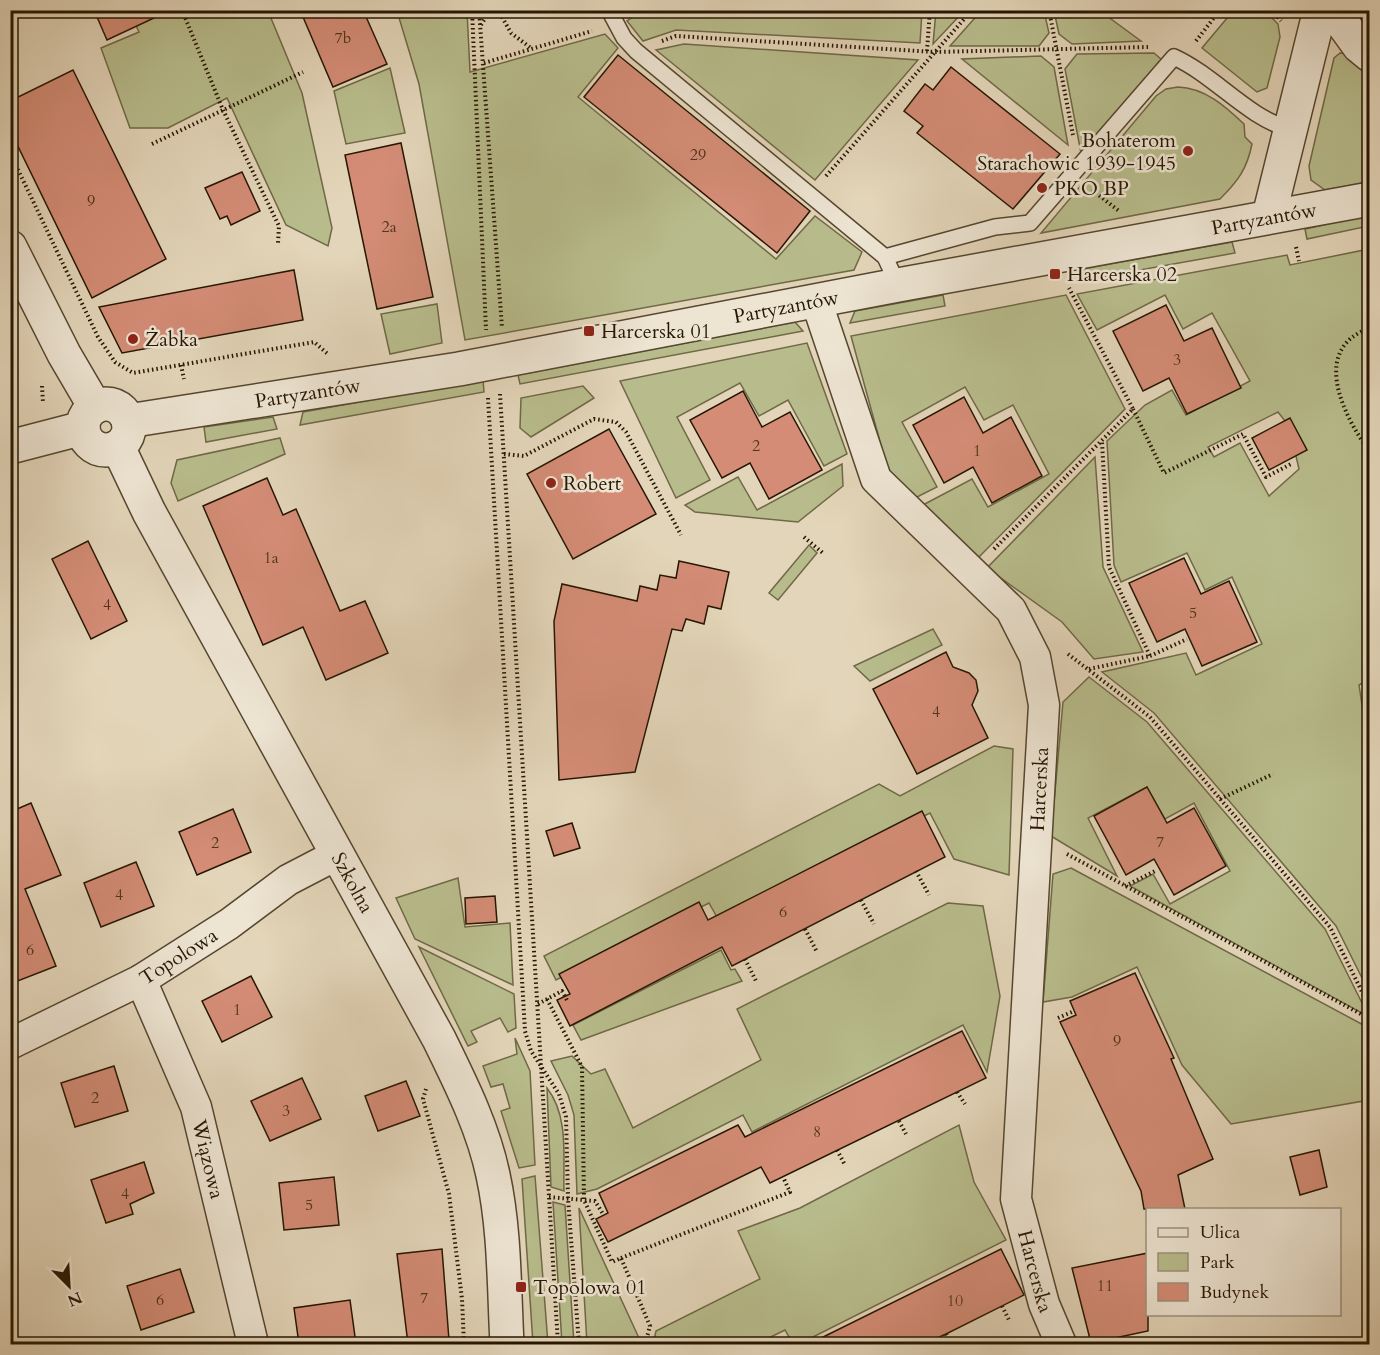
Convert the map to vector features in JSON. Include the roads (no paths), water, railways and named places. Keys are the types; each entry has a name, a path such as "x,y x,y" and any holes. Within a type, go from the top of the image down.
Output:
{"street":[{"path":"1269,216 1320,10"},
{"path":"1333,10 1359,46 1370,55"},
{"path":"1347,10 1370,24"},
{"name":"Partyzantów","path":"123,434 497,372 816,300 891,271 1370,199"},
{"path":"10,247 64,354 89,418"},
{"name":"Harcerska","path":"816,300 876,479 1011,610 1035,657 1044,705 1016,1199 1044,1304 1061,1344"},
{"path":"10,447 89,418 115,405 123,411 123,434"},
{"name":"Szkolna","path":"123,434 149,512 439,1039 465,1093 486,1149 496,1191 507,1344"},
{"name":"Topolowa","path":"10,1044 141,980 229,924 288,880 338,854"},
{"name":"Wiązowa","path":"141,980 196,1107 253,1344"}],"lane":[{"path":"612,17 636,51 809,196 891,271 995,227 1030,223 1174,57 1203,74 1250,112 1273,125 1291,130"}],"place":[{"name":"Bohaterom Starachowic 1939-1945","path":"1188,151"},
{"name":"PKO BP","path":"1042,188"},
{"name":"Harcerska 02","path":"1055,274"},
{"name":"Harcerska 01","path":"589,331"},
{"name":"Żabka","path":"133,339"},
{"name":"Robert","path":"551,483"},
{"name":"Topolowa 01","path":"521,1287"}]}
